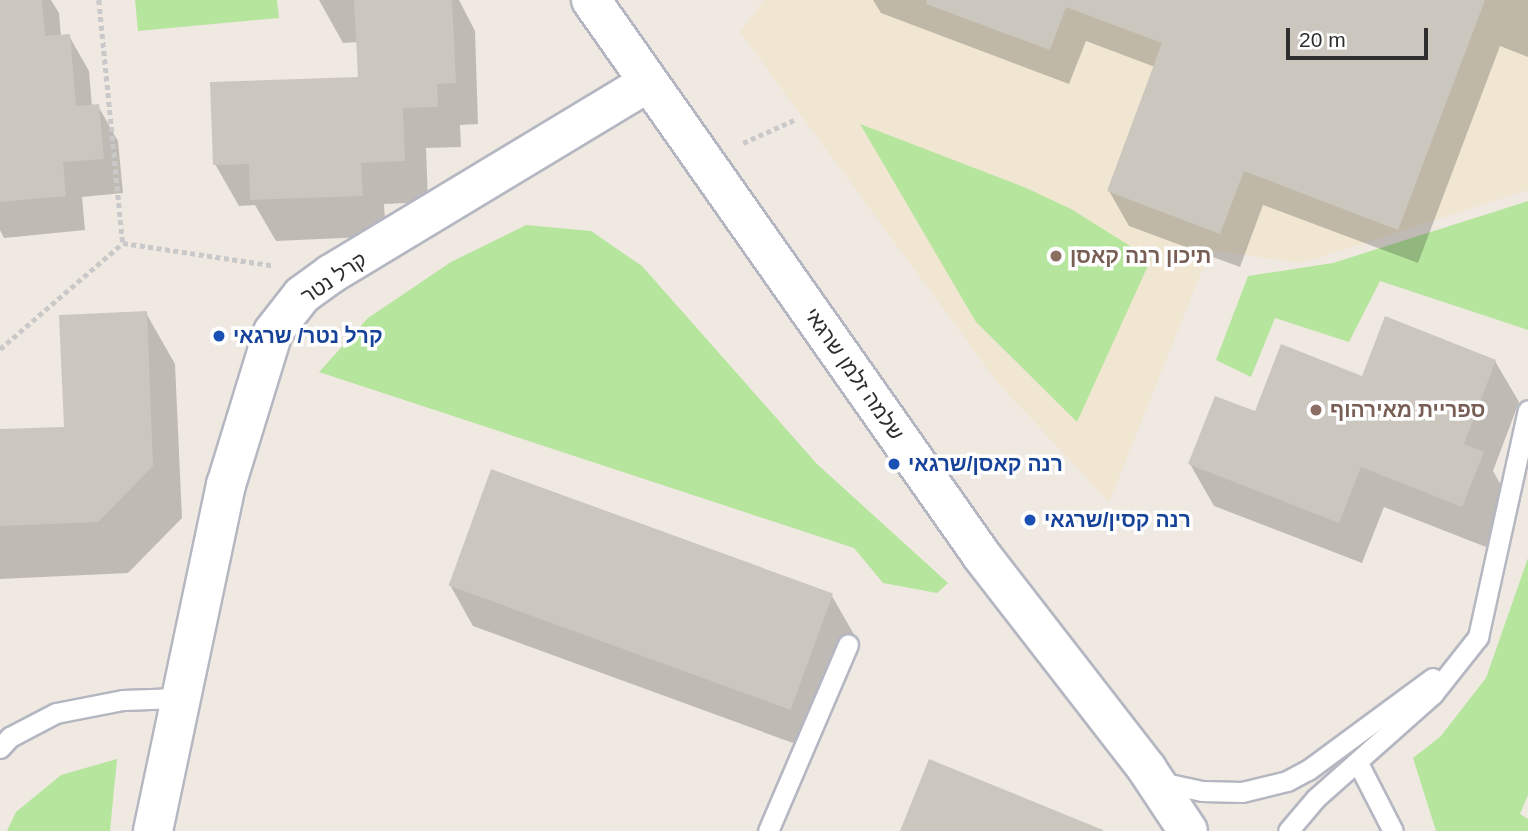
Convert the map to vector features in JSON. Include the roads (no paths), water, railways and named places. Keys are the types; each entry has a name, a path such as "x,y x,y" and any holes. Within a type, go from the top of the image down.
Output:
{"street":[{"path":"591,0 648,83"},
{"name":"קרל נטר","path":"153,831 226,485 273,332 302,295 331,274 648,83"},
{"name":"שלמה זלמן שרגאי","path":"648,83 982,556 1156,781 1188,831"}],"lane":[{"path":"1288,831 1316,798 1433,694 1478,637 1528,410"},
{"path":"1156,781 1180,789 1242,792 1299,776 1407,699 1478,637"},
{"path":"768,831 848,644"},
{"path":"0,748 10,737 56,713 123,700 179,698"},
{"path":"1358,763 1393,831"}],"place":[{"name":"תיכון רנה קאסן","path":"1056,256"},
{"name":"קרל נטר/ שרגאי","path":"219,336"},
{"name":"ספריית מאירהוף","path":"1316,410"},
{"name":"רנה קאסן/שרגאי","path":"894,464"},
{"name":"רנה קסין/שרגאי","path":"1030,520"}]}
